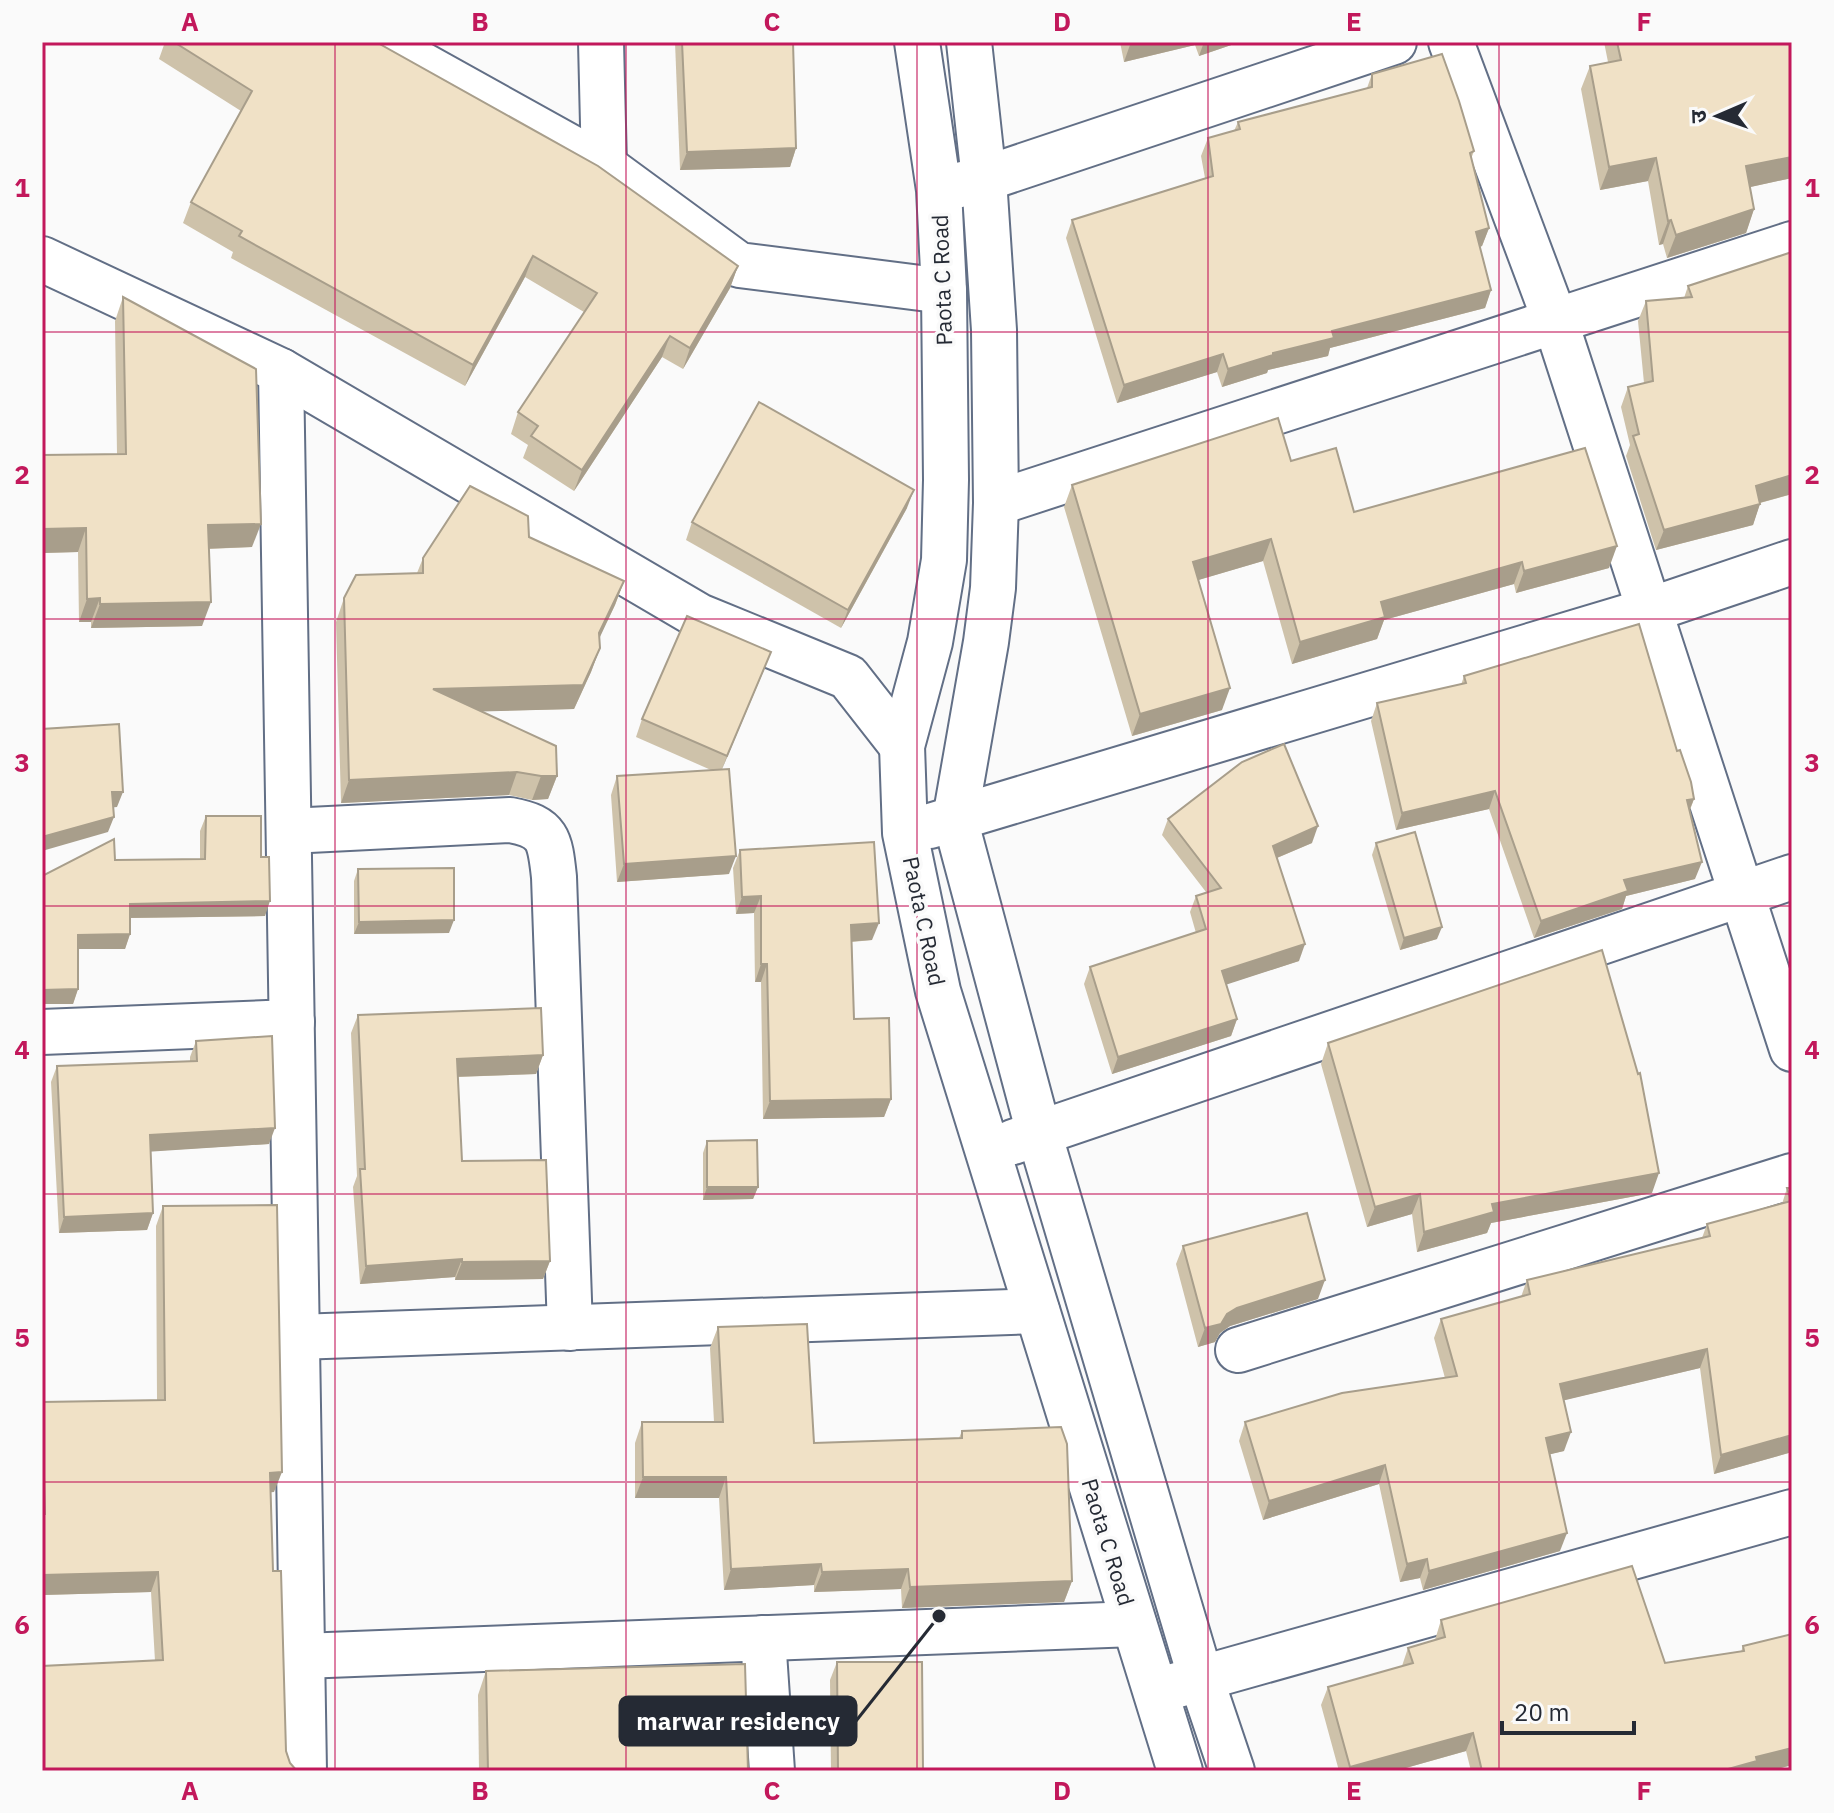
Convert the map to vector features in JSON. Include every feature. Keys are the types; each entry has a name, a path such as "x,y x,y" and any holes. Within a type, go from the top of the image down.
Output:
{"street":[{"path":"381,42 604,166 739,265 944,291"},
{"path":"601,42 604,166"},
{"name":"Paota C Road","path":"917,42 939,190 944,291 944,560 930,642 902,746 905,833 938,991 1180,1771"},
{"path":"969,42 984,179 994,330 996,503 988,629 955,819 1039,1133 1201,1679 1232,1771"},
{"path":"939,190 984,179 1394,42"},
{"path":"1451,42 1555,320 1792,1049"},
{"path":"996,503 1792,244"},
{"path":"42,259 281,371 699,616 848,677 902,746"},
{"path":"281,371 304,1771"},
{"path":"905,833 1650,610 1792,562"},
{"path":"289,831 510,820 532,824 551,848 570,1328"},
{"path":"987,1150 1792,877"},
{"path":"42,1032 292,1022"},
{"path":"1238,1350 1792,1176"},
{"path":"297,1337 1037,1311"},
{"path":"1154,1691 1792,1512"},
{"path":"302,1656 1134,1624"},
{"path":"763,1638 772,1771"}],"building":[{"path":"174,42 376,42 598,166 738,266 690,348 670,336 582,470 531,436 538,426 518,412 597,293 533,256 473,365 239,236 242,231 191,202 252,91"},
{"path":"682,42 793,42 796,148 687,152"},
{"path":"1617,42 1792,42 1792,157 1746,166 1754,209 1676,235 1671,220 1668,221 1656,158 1609,167 1590,66 1621,60"},
{"path":"1442,54 1474,151 1470,153 1489,228 1476,232 1491,290 1332,331 1334,338 1273,353 1228,369 1223,354 1124,385 1072,220 1213,176 1208,138 1240,129 1238,122 1372,87 1372,74"},
{"path":"1792,252 1792,475 1756,486 1760,504 1664,530 1633,436 1639,434 1628,387 1653,381 1646,301 1692,297 1688,286"},
{"path":"123,297 256,369 261,524 208,525 211,602 100,604 100,598 87,599 86,528 42,529 42,455 126,454"},
{"path":"759,402 914,490 848,610 692,522"},
{"path":"1278,418 1291,461 1336,448 1354,512 1585,448 1617,546 1524,571 1522,562 1381,602 1385,617 1300,642 1271,539 1193,562 1230,688 1140,714 1072,485"},
{"path":"470,486 528,516 529,537 624,581 599,633 600,648 583,685 433,689 556,746 557,776 517,772 349,780 344,598 356,575 423,573 423,558"},
{"path":"687,616 771,652 727,756 642,719"},
{"path":"1639,624 1677,751 1680,750 1691,782 1694,799 1687,800 1702,862 1624,880 1628,891 1541,921 1495,791 1402,813 1377,703 1466,683 1464,676"},
{"path":"119,724 123,792 112,792 114,817 42,837 42,729"},
{"path":"1284,744 1318,826 1273,846 1305,944 1222,971 1237,1019 1118,1057 1090,967 1206,929 1196,896 1221,888 1168,819 1242,762"},
{"path":"729,769 736,856 624,864 617,776"},
{"path":"206,816 261,816 261,857 269,857 270,901 130,904 130,934 78,935 78,989 42,990 42,876 114,839 115,860 205,859"},
{"path":"1415,832 1442,927 1404,938 1376,843"},
{"path":"874,842 879,923 851,925 854,1019 889,1018 891,1099 770,1101 767,964 761,964 761,896 742,897 740,850"},
{"path":"454,868 454,920 359,922 358,869"},
{"path":"1602,950 1640,1073 1659,1173 1492,1204 1494,1212 1424,1232 1420,1194 1375,1207 1328,1043"},
{"path":"541,1008 543,1055 457,1059 462,1161 546,1160 550,1261 462,1262 462,1259 366,1266 360,1169 365,1169 358,1015"},
{"path":"272,1036 275,1128 150,1135 153,1213 64,1217 57,1066 197,1061 196,1041"},
{"path":"757,1140 758,1187 707,1187 707,1141"},
{"path":"1787,1188 1792,1188 1792,1435 1721,1455 1707,1349 1560,1384 1571,1432 1546,1438 1567,1533 1429,1571 1427,1559 1407,1564 1385,1465 1269,1501 1245,1422 1342,1393 1457,1376 1441,1319 1530,1294 1527,1280 1710,1236 1707,1224 1791,1201"},
{"path":"277,1205 282,1472 270,1473 273,1571 281,1571 286,1751 297,1771 42,1771 42,1666 163,1660 158,1572 42,1575 42,1514 45,1514 42,1402 165,1400 163,1206"},
{"path":"1307,1213 1325,1280 1237,1308 1227,1314 1221,1324 1205,1328 1183,1246"},
{"path":"807,1324 814,1443 962,1438 962,1431 1061,1427 1067,1444 1072,1581 910,1587 908,1569 822,1572 821,1564 731,1569 726,1477 643,1477 642,1422 723,1422 718,1327"},
{"path":"1632,1566 1665,1663 1744,1651 1743,1646 1792,1634 1792,1748 1756,1757 1757,1761 1721,1771 1482,1771 1473,1733 1350,1767 1328,1687 1413,1663 1408,1648 1445,1637 1441,1620"},
{"path":"837,1662 922,1662 923,1771 838,1771"},
{"path":"745,1664 748,1771 488,1771 486,1671"}],"place":[{"name":"marwar residency","path":"939,1616"}]}
